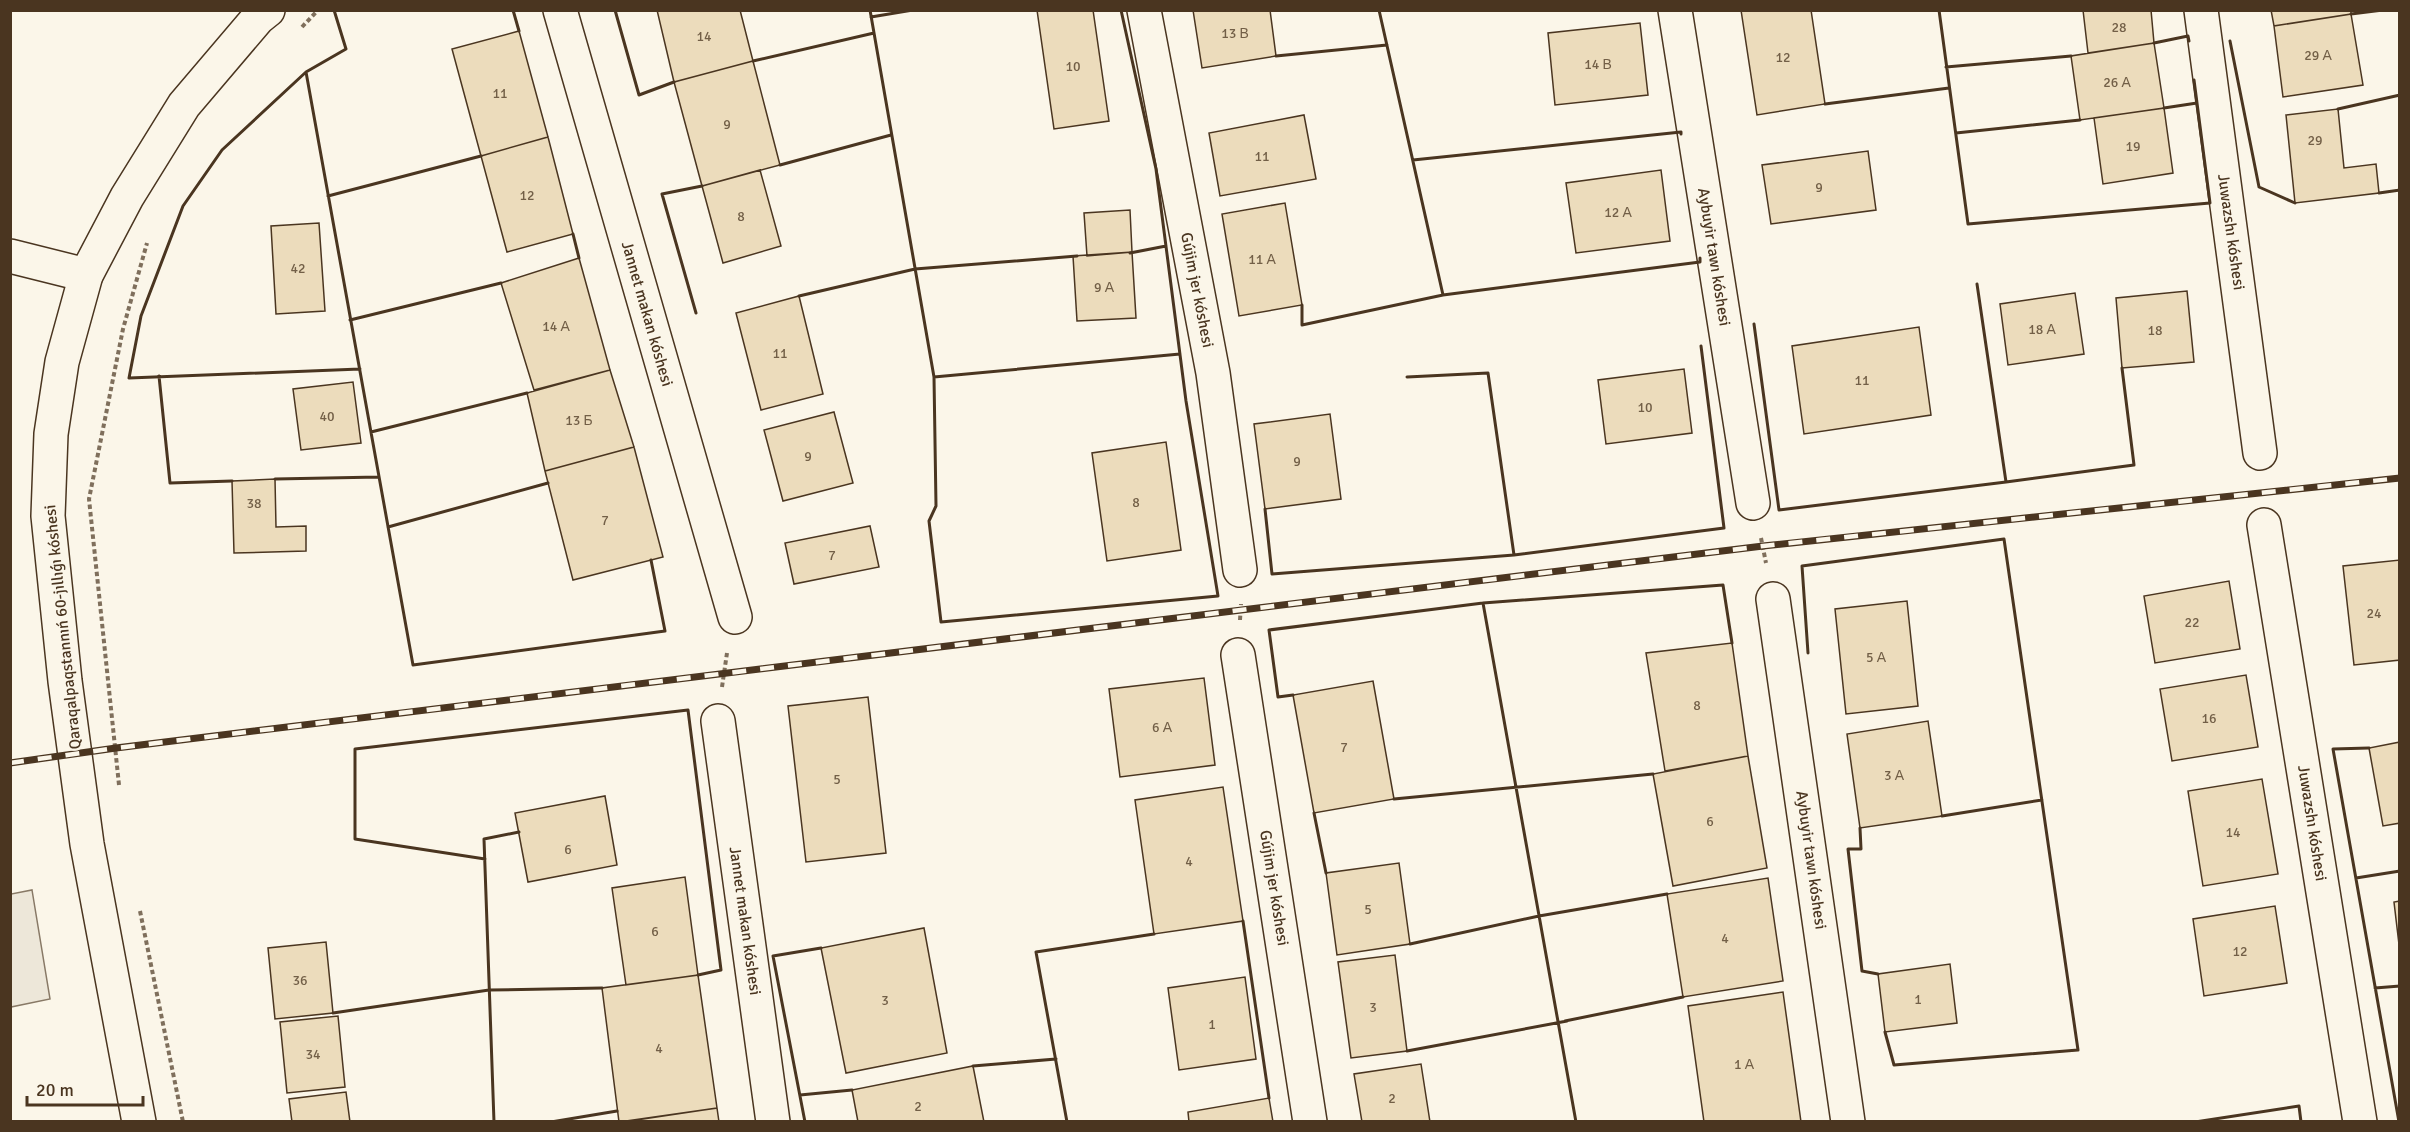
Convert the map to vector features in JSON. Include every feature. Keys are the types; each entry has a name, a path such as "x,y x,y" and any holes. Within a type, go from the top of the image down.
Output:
{"street":[{"name":"Qaraqalpaqstannıń 60-jıllıǵı kóshesi","path":"139,1122 87,843 65,681 48,516 51,434 62,362 86,275 127,197 184,105 258,18 268,10"},
{"name":"Jannet makan kóshesi","path":"560,10 735,617"},
{"name":"Gújim jer kóshesi","path":"1144,10 1213,373 1240,570"},
{"name":"Aybuyir tawı kóshesi","path":"1675,10 1753,502"},
{"name":"Juwazshı kóshesi","path":"2201,10 2260,453"},
{"path":"10,256 86,275"},
{"name":"Juwazshı kóshesi","path":"2264,525 2360,1122"},
{"name":"Aybuyir tawı kóshesi","path":"1773,599 1848,1122"},
{"name":"Gújim jer kóshesi","path":"1238,655 1310,1122"},
{"name":"Jannet makan kóshesi","path":"718,721 773,1122"}],"path":[{"path":"302,27 318,10"},
{"path":"120,794 89,499 123,329 147,242"},
{"path":"1753,502 1773,599"},
{"path":"1238,655 1241,610 1240,570"},
{"path":"718,721 723,674 735,617"},
{"path":"140,910 183,1122"}],"shaded area":[{"path":"32,890 50,999 11,1007 11,894"}],"building":[{"path":"657,10 740,10 753,61 674,82"},
{"path":"1037,10 1093,10 1109,121 1054,129"},
{"path":"1193,10 1270,10 1276,56 1202,68"},
{"path":"1741,10 1811,10 1825,104 1757,115"},
{"path":"2083,10 2151,10 2154,43 2088,53"},
{"path":"2271,10 2351,10 2351,14 2274,26"},
{"path":"2351,14 2363,85 2283,97 2274,26"},
{"path":"1640,23 1648,95 1555,105 1548,33"},
{"path":"519,31 548,137 481,156 452,49"},
{"path":"2154,43 2164,108 2080,120 2071,56"},
{"path":"753,61 780,165 702,186 674,82"},
{"path":"2164,108 2173,173 2103,184 2094,118"},
{"path":"2338,109 2344,168 2376,164 2379,193 2295,203 2286,115"},
{"path":"1304,115 1316,179 1220,196 1209,133"},
{"path":"548,137 573,234 507,252 481,156"},
{"path":"1868,151 1876,210 1771,224 1762,165"},
{"path":"760,170 781,246 723,263 702,186"},
{"path":"1661,170 1670,241 1576,253 1566,183"},
{"path":"1285,203 1302,305 1239,316 1222,214"},
{"path":"1130,210 1132,252 1087,256 1084,213"},
{"path":"319,223 325,311 276,314 271,226"},
{"path":"1132,252 1136,318 1077,321 1073,256"},
{"path":"579,258 610,370 534,390 501,283"},
{"path":"2187,291 2194,362 2122,368 2116,298"},
{"path":"2075,293 2084,354 2008,365 2000,304"},
{"path":"799,296 823,394 761,410 736,313"},
{"path":"1919,327 1931,415 1804,434 1792,346"},
{"path":"1684,369 1692,433 1606,444 1598,380"},
{"path":"610,370 634,447 545,471 527,393"},
{"path":"353,382 361,443 301,450 293,389"},
{"path":"834,412 853,483 783,501 764,430"},
{"path":"1330,414 1341,499 1265,509 1254,424"},
{"path":"1166,442 1181,550 1107,561 1092,453"},
{"path":"634,447 663,557 573,580 545,471"},
{"path":"275,479 276,527 306,526 306,551 234,553 232,481"},
{"path":"870,526 879,567 794,584 785,543"},
{"path":"2400,560 2400,660 2354,665 2343,566"},
{"path":"2229,581 2240,649 2155,663 2144,596"},
{"path":"1907,601 1918,706 1846,714 1835,609"},
{"path":"1732,643 1748,756 1665,771 1646,653"},
{"path":"2246,675 2258,747 2172,761 2160,689"},
{"path":"1204,678 1215,765 1120,777 1109,689"},
{"path":"1373,681 1394,799 1314,813 1293,695"},
{"path":"868,697 886,853 806,862 788,706"},
{"path":"1928,721 1942,816 1860,828 1847,734"},
{"path":"2400,742 2400,823 2383,826 2369,748"},
{"path":"1748,756 1767,868 1673,886 1653,774"},
{"path":"2262,779 2278,874 2203,886 2188,791"},
{"path":"1223,787 1243,921 1154,934 1135,800"},
{"path":"605,796 617,865 528,882 515,813"},
{"path":"1399,863 1410,944 1337,955 1326,873"},
{"path":"685,877 698,975 626,985 612,888"},
{"path":"1768,878 1783,981 1683,997 1667,894"},
{"path":"2400,901 2400,953 2394,902"},
{"path":"2275,906 2287,983 2204,996 2193,919"},
{"path":"924,928 947,1053 846,1073 821,948"},
{"path":"326,942 333,1013 275,1019 268,948"},
{"path":"1395,955 1407,1051 1351,1058 1338,962"},
{"path":"1950,964 1957,1023 1885,1032 1878,974"},
{"path":"698,975 717,1108 619,1122 602,988"},
{"path":"1245,977 1256,1059 1179,1070 1168,988"},
{"path":"1783,992 1801,1122 1704,1122 1688,1006"},
{"path":"338,1016 345,1087 287,1093 280,1022"},
{"path":"1421,1064 1430,1122 1362,1122 1354,1074"},
{"path":"973,1066 984,1122 858,1122 852,1090"},
{"path":"346,1092 350,1122 292,1122 289,1099"},
{"path":"1269,1098 1273,1122 1189,1122 1188,1112"},
{"path":"717,1108 719,1122 623,1122"}],"railway":[{"path":"10,763 116,748 1763,546 2400,478"}],"wall":[{"path":"334,10 346,49 306,72 413,665 665,631 651,560"},
{"path":"513,10 519,31"},
{"path":"615,10 639,95 674,82"},
{"path":"870,10 934,377 936,506 929,521 941,622 1218,596 1186,401 1156,169 1121,10"},
{"path":"871,17 913,10"},
{"path":"1379,10 1443,295 1700,262 1700,258"},
{"path":"1939,10 1968,224 2210,203 2194,80"},
{"path":"2351,14 2383,10"},
{"path":"753,61 874,33"},
{"path":"2154,43 2188,36 2189,41"},
{"path":"2230,41 2259,187 2295,203"},
{"path":"1276,56 1387,45"},
{"path":"1946,67 2071,56"},
{"path":"306,72 222,150 183,206 141,316 129,378 360,369"},
{"path":"1825,104 1949,88"},
{"path":"2338,109 2400,95"},
{"path":"2164,108 2197,103"},
{"path":"1956,133 2080,120"},
{"path":"1413,160 1681,132 1681,134"},
{"path":"780,165 891,135"},
{"path":"328,196 481,156"},
{"path":"696,313 662,194 702,186"},
{"path":"2379,193 2400,190"},
{"path":"573,234 579,258"},
{"path":"1130,253 1166,246"},
{"path":"799,296 915,269 1077,256"},
{"path":"350,320 501,283"},
{"path":"1977,284 2006,482 2134,465 2122,368"},
{"path":"1302,305 1302,325 1443,295"},
{"path":"1754,324 1779,510 2006,482"},
{"path":"1407,377 1488,373 1514,555 1724,528 1701,346"},
{"path":"934,377 1180,354"},
{"path":"159,376 170,483 232,481"},
{"path":"371,432 527,393"},
{"path":"275,479 379,477"},
{"path":"388,527 548,483"},
{"path":"1265,509 1272,574 1514,555"},
{"path":"1808,653 1802,566 2004,539 2078,1050 1894,1065 1885,1032"},
{"path":"1576,1122 1483,603 1723,585 1732,643"},
{"path":"1293,695 1278,697 1269,630 1483,603"},
{"path":"485,859 355,839 355,749 688,710 721,970 698,975"},
{"path":"2369,748 2333,749 2399,1122"},
{"path":"1394,799 1653,774"},
{"path":"1942,816 2042,800"},
{"path":"1314,813 1326,873"},
{"path":"1860,828 1861,849 1848,849 1862,971 1878,974"},
{"path":"494,1122 484,839 519,832"},
{"path":"2356,878 2400,871"},
{"path":"1410,944 1539,916 1667,894"},
{"path":"1243,921 1269,1098"},
{"path":"1067,1122 1036,952 1154,934"},
{"path":"805,1122 773,956 821,948"},
{"path":"2375,988 2400,986"},
{"path":"333,1013 489,990 602,988"},
{"path":"1565,1021 1683,997"},
{"path":"1407,1051 1567,1021"},
{"path":"973,1066 1056,1059"},
{"path":"800,1095 852,1090"},
{"path":"2195,1122 2299,1106 2301,1122"},
{"path":"551,1122 617,1111"}]}
